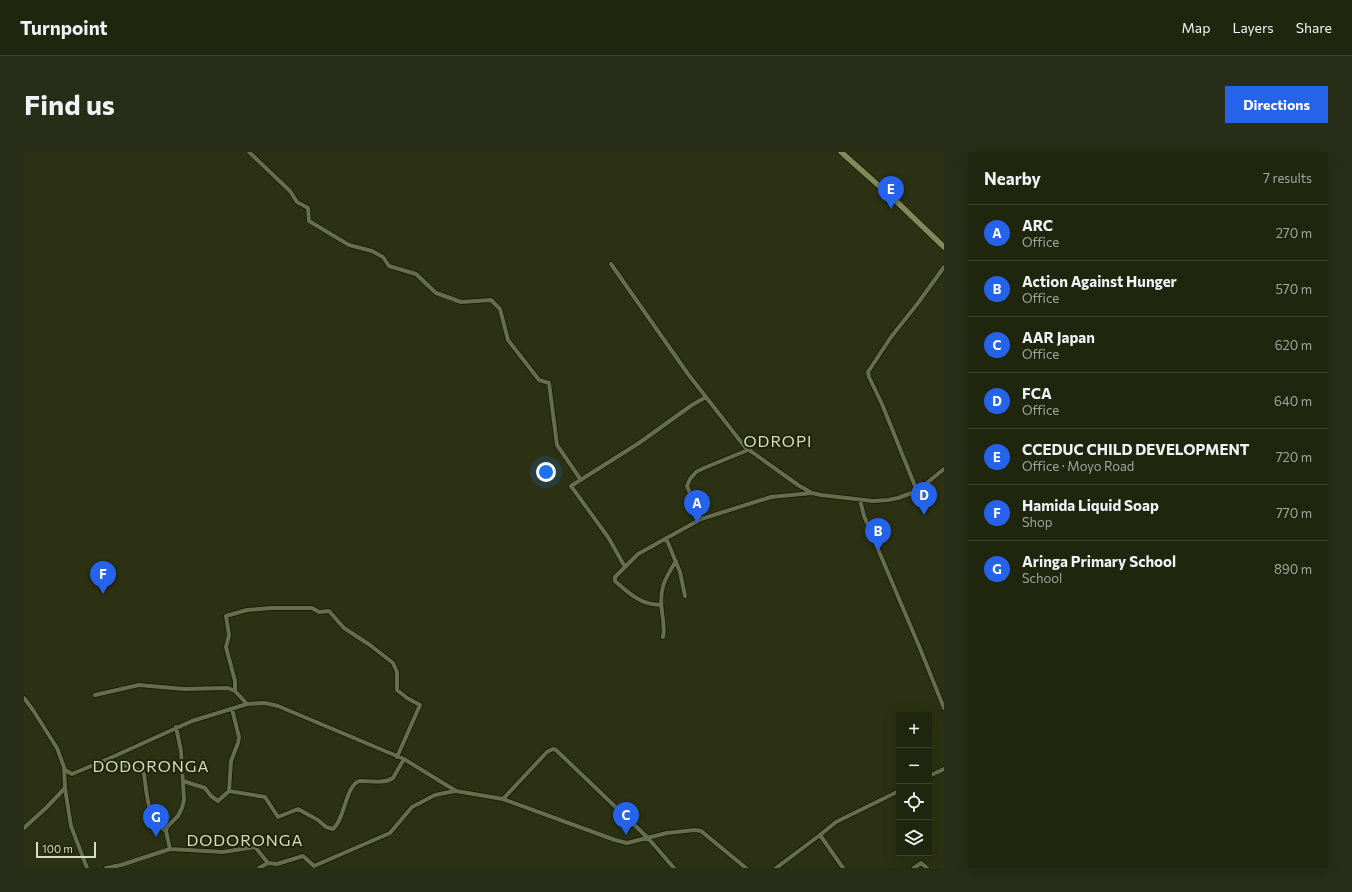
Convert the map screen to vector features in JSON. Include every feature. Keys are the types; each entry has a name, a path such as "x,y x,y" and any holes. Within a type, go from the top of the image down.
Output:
{"main road":[{"path":"841,152 896,201 944,247"}],"street":[{"path":"249,152 290,191 297,202 308,208 309,221 349,245 372,251 383,258 390,266 416,274 436,294 461,302 491,300 500,309 508,340 539,380 549,383 557,445 581,480"},
{"path":"611,264 688,374 748,450 812,493"},
{"path":"917,491 882,404 870,381 868,372 891,337 944,267"},
{"path":"625,567 608,537 571,486 639,443 692,405 706,397"},
{"path":"701,520 688,486 692,476 704,468 748,450"},
{"path":"661,605 648,604 642,601 626,591 615,581 615,577 638,554 701,520 771,497 812,493 860,500 888,500 898,498 917,491 944,470"},
{"path":"860,500 864,516 944,708"},
{"path":"666,538 682,577 685,596"},
{"path":"663,637 665,630 661,605 663,583 676,561"},
{"path":"235,691 235,681 226,647 229,635 226,616 247,610 271,608 312,608 319,612 329,611 344,628 370,645 393,663 397,672 397,690 407,698 420,705 397,757"},
{"path":"95,695 139,685 184,689 228,688 235,691 247,704"},
{"path":"24,698 58,748 64,767 65,786 71,826 87,868"},
{"path":"24,828 48,808 65,786 68,778 72,774 108,760 176,727 247,704 265,703 278,706 404,760 456,791"},
{"path":"183,781 205,788 210,796 218,801 229,791 231,761 239,737 232,709"},
{"path":"170,849 166,831 167,827 178,816 184,800 181,752 176,727"},
{"path":"503,799 547,752 553,749 556,750 648,838 674,868"},
{"path":"108,760 142,771 144,774 151,814 159,827 166,831"},
{"path":"229,791 262,796 267,799 278,817 298,809 332,830 339,821 356,782 385,782 391,780 404,760"},
{"path":"64,767 65,770 72,774"},
{"path":"932,774 944,768"},
{"path":"259,868 268,863 277,864 303,856 316,867 390,833 412,807 435,795 456,791 503,799 615,840 628,843 667,833 695,830 701,831 746,868"},
{"path":"776,868 836,822 896,792"},
{"path":"820,835 843,868"},
{"path":"106,868 121,865 170,849 223,852 255,847 268,863"},
{"path":"914,868 922,863 927,868"}],"place":[{"name":"CCEDUC CHILD DEVELOPMENT","path":"891,209"},
{"name":"FCA","path":"924,515"},
{"name":"ARC","path":"697,523"},
{"name":"Action Against Hunger","path":"878,551"},
{"name":"Hamida Liquid Soap","path":"103,594"},
{"name":"AAR Japan","path":"626,835"},
{"name":"Aringa Primary School","path":"156,837"}],"district":[{"name":"ODROPI","path":"778,440"},
{"name":"DODORONGA","path":"151,765"},
{"name":"DODORONGA","path":"245,839"}]}
